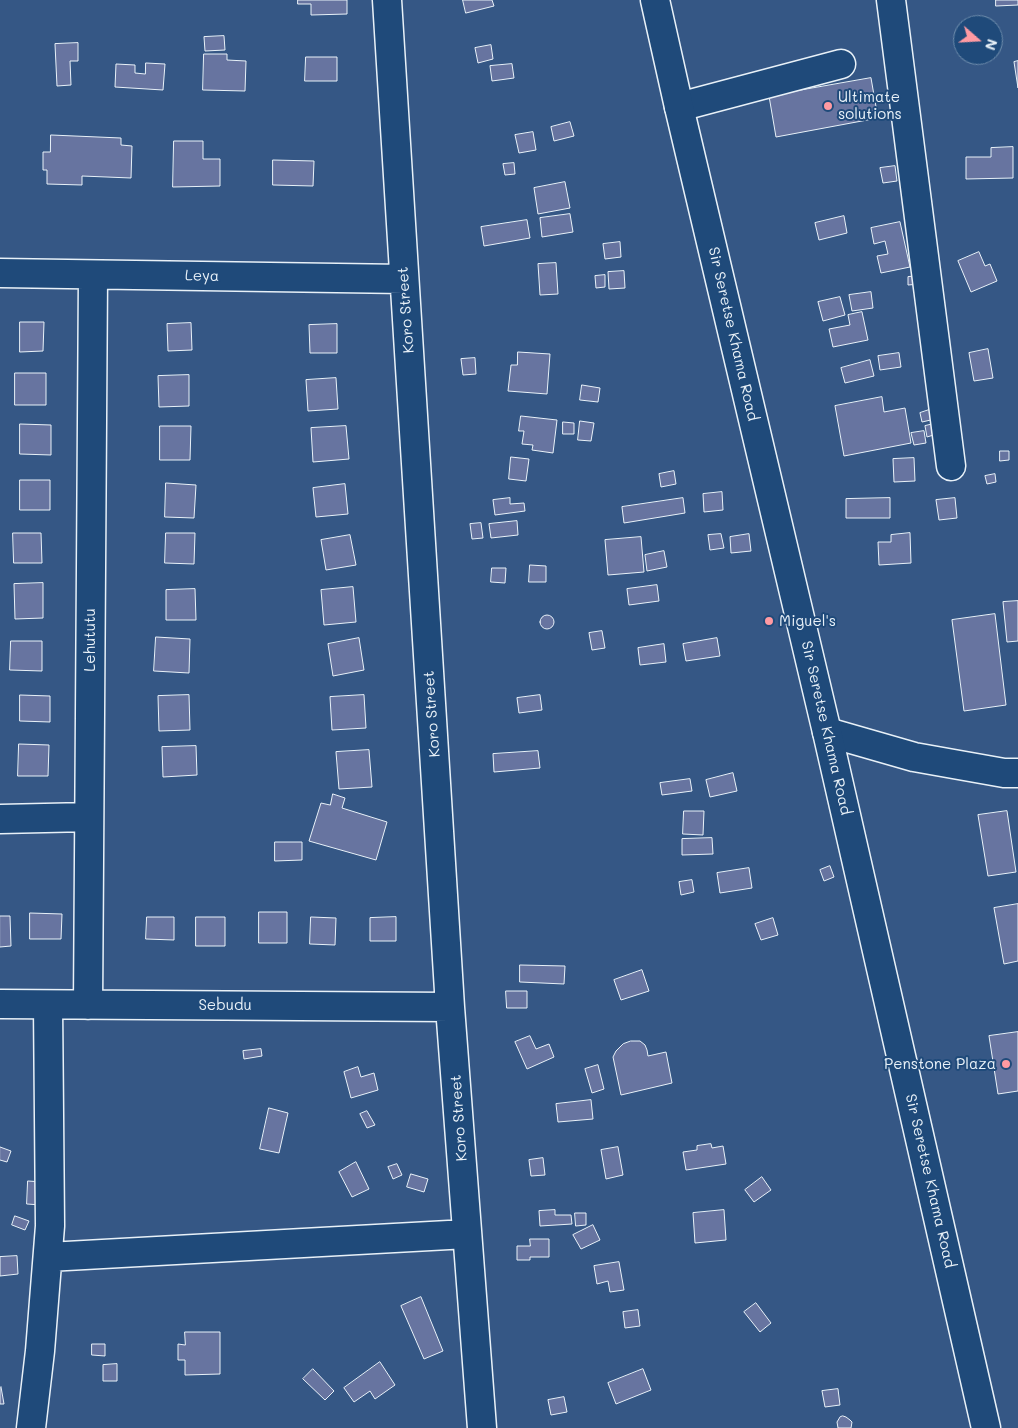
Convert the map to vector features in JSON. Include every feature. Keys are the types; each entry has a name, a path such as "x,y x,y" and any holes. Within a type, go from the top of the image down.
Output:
{"street":[{"name":"Koro Street","path":"387,0 450,1006 482,1428"},
{"name":"Sir Seretse Khama Road","path":"655,0 678,107 827,732 986,1428"},
{"path":"891,0 951,466"},
{"path":"678,107 841,64"},
{"name":"Leya","path":"0,273 404,279"},
{"name":"Lehututu","path":"88,1004 93,275"},
{"path":"827,732 914,756 1018,773"},
{"path":"0,819 89,817"},
{"name":"Sebudu","path":"0,1004 450,1006"},
{"path":"31,1428 40,1351 50,1226 48,1005"},
{"path":"48,1257 467,1234"}],"building":[{"path":"298,0 347,0 347,14 311,15 311,4 298,4"},
{"path":"463,0 492,0 494,6 466,13"},
{"path":"996,0 1018,0 1018,5 996,6"},
{"path":"224,36 225,50 205,51 204,37"},
{"path":"78,43 78,61 70,61 71,85 57,86 55,44"},
{"path":"491,45 493,59 478,63 475,48"},
{"path":"204,54 227,54 227,60 246,61 245,91 203,90"},
{"path":"306,57 337,57 337,81 305,81"},
{"path":"1018,61 1018,88 1014,62"},
{"path":"146,63 165,64 163,90 115,87 116,64 135,65 135,73 145,74"},
{"path":"512,64 514,78 492,81 490,66"},
{"path":"871,78 878,118 776,137 769,96"},
{"path":"570,122 574,136 554,141 551,127"},
{"path":"533,132 536,150 519,153 515,135"},
{"path":"51,135 121,138 121,145 132,146 131,178 82,176 82,185 47,184 47,170 43,170 43,152 50,152"},
{"path":"174,141 203,141 203,159 220,159 220,186 173,187"},
{"path":"1013,147 1013,178 966,179 966,157 991,157 991,148"},
{"path":"273,160 314,161 313,186 273,185"},
{"path":"514,163 515,174 505,175 503,164"},
{"path":"895,166 897,181 883,183 880,168"},
{"path":"565,182 570,208 538,214 534,188"},
{"path":"570,214 573,232 542,237 540,218"},
{"path":"844,216 847,233 819,240 815,223"},
{"path":"527,220 530,238 484,246 481,227"},
{"path":"900,222 910,267 881,273 877,256 888,254 885,241 874,244 871,228"},
{"path":"620,242 621,257 605,259 603,244"},
{"path":"979,252 985,266 990,264 997,281 971,292 958,261"},
{"path":"556,263 558,294 540,295 538,264"},
{"path":"624,271 625,288 609,289 608,272"},
{"path":"605,275 605,287 596,288 595,276"},
{"path":"919,276 920,284 908,285 908,277"},
{"path":"871,292 873,308 852,311 849,295"},
{"path":"840,297 845,315 823,321 818,302"},
{"path":"862,312 868,340 833,347 829,329 850,325 848,315"},
{"path":"20,322 44,322 43,351 20,352"},
{"path":"191,323 192,350 168,351 167,324"},
{"path":"337,324 337,353 310,353 309,325"},
{"path":"988,349 993,378 974,381 969,353"},
{"path":"518,352 550,354 547,394 508,391 511,365 517,365"},
{"path":"899,353 901,367 880,370 878,356"},
{"path":"475,358 476,374 463,375 461,359"},
{"path":"870,360 874,376 845,383 841,368"},
{"path":"15,373 46,373 46,405 15,405"},
{"path":"189,375 189,406 159,407 158,376"},
{"path":"336,378 338,409 308,411 306,380"},
{"path":"582,385 600,388 598,402 580,400"},
{"path":"882,397 884,412 905,408 911,443 844,456 835,406"},
{"path":"932,409 935,419 922,422 920,413"},
{"path":"521,416 557,420 553,453 532,450 533,445 522,444 524,431 519,431"},
{"path":"580,421 594,423 591,441 578,440"},
{"path":"563,422 574,423 574,434 563,434"},
{"path":"938,423 940,433 927,437 925,426"},
{"path":"20,424 51,425 51,455 20,454"},
{"path":"160,426 191,426 190,460 160,460"},
{"path":"346,426 349,459 313,462 311,428"},
{"path":"924,431 926,443 914,445 911,433"},
{"path":"1000,451 1009,451 1009,460 1000,461"},
{"path":"511,457 529,459 526,481 509,479"},
{"path":"914,458 915,481 894,482 893,459"},
{"path":"674,471 676,484 661,487 659,474"},
{"path":"995,474 996,482 987,484 985,476"},
{"path":"20,480 50,480 50,510 20,510"},
{"path":"166,483 196,485 194,518 165,517"},
{"path":"345,484 348,514 316,517 313,488"},
{"path":"722,492 723,510 704,512 703,494"},
{"path":"510,498 510,504 524,503 525,511 495,515 493,500"},
{"path":"683,498 685,513 624,523 622,507"},
{"path":"890,498 890,518 846,518 846,499"},
{"path":"955,498 957,518 939,520 936,500"},
{"path":"517,521 518,535 491,538 489,524"},
{"path":"481,523 483,538 472,539 470,524"},
{"path":"13,533 41,533 42,563 14,563"},
{"path":"166,533 195,533 194,564 165,563"},
{"path":"910,533 911,563 879,565 878,542 891,542 891,535"},
{"path":"721,534 724,548 710,550 708,535"},
{"path":"749,534 751,551 731,553 730,537"},
{"path":"350,535 356,565 326,570 321,540"},
{"path":"641,537 644,572 608,575 605,540"},
{"path":"664,551 667,567 647,571 645,555"},
{"path":"530,565 546,566 546,582 529,582"},
{"path":"492,568 506,568 505,583 491,582"},
{"path":"43,583 43,618 15,619 14,584"},
{"path":"657,585 659,601 629,605 627,589"},
{"path":"353,587 356,622 324,625 321,590"},
{"path":"195,589 196,620 166,620 166,590"},
{"path":"1018,601 1018,641 1007,642 1003,602"},
{"path":"995,614 1006,705 964,711 952,620"},
{"path":"544,615 550,615 554,622 550,629 544,629 540,625 540,619"},
{"path":"602,631 605,648 592,650 589,633"},
{"path":"156,637 190,639 189,673 154,671"},
{"path":"359,638 364,670 333,676 328,644"},
{"path":"717,638 720,656 686,661 683,644"},
{"path":"11,641 42,641 42,671 10,670"},
{"path":"664,644 666,662 640,665 638,648"},
{"path":"20,695 50,696 50,722 20,721"},
{"path":"189,695 190,730 159,731 158,696"},
{"path":"364,695 366,728 332,730 330,697"},
{"path":"540,695 542,710 519,713 517,698"},
{"path":"19,744 49,745 48,776 18,776"},
{"path":"196,746 197,775 163,777 162,747"},
{"path":"369,750 372,787 339,789 336,752"},
{"path":"538,751 540,768 494,772 493,754"},
{"path":"733,773 737,791 710,797 706,780"},
{"path":"690,779 692,791 662,795 660,783"},
{"path":"333,794 345,798 342,808 387,822 376,860 309,841 321,803 330,805"},
{"path":"684,811 704,811 703,835 683,834"},
{"path":"1007,811 1016,872 988,876 978,815"},
{"path":"712,838 713,854 682,855 682,839"},
{"path":"275,842 302,842 302,860 275,861"},
{"path":"830,866 834,877 824,881 820,870"},
{"path":"749,868 752,888 720,893 717,873"},
{"path":"692,880 694,892 681,895 679,882"},
{"path":"1018,904 1018,961 1004,964 994,908"},
{"path":"259,912 287,912 287,943 259,943"},
{"path":"30,913 62,914 61,939 30,939"},
{"path":"0,916 10,916 11,946 0,947"},
{"path":"147,917 174,917 174,940 146,939"},
{"path":"196,917 225,917 225,946 196,946"},
{"path":"311,917 336,918 335,945 310,944"},
{"path":"396,917 396,941 370,941 370,918"},
{"path":"773,918 778,935 761,940 755,924"},
{"path":"520,965 565,966 564,984 520,982"},
{"path":"642,970 649,991 621,1000 614,980"},
{"path":"506,991 527,991 527,1008 507,1008"},
{"name":"Penstone Plaza","path":"1018,1032 1018,1091 998,1094 989,1036"},
{"path":"530,1036 536,1049 549,1044 554,1057 527,1069 515,1042"},
{"path":"631,1041 640,1041 645,1045 648,1056 666,1052 672,1083 621,1095 613,1057 623,1044"},
{"path":"261,1049 262,1056 244,1059 243,1051"},
{"path":"598,1065 604,1089 592,1093 585,1069"},
{"path":"358,1067 361,1077 374,1073 378,1090 351,1098 344,1072"},
{"path":"591,1100 593,1119 558,1122 556,1104"},
{"path":"269,1108 288,1113 279,1153 260,1149"},
{"path":"367,1111 375,1125 367,1128 360,1114"},
{"path":"711,1144 712,1148 723,1146 726,1164 686,1170 683,1152 697,1150 697,1146"},
{"path":"0,1147 11,1151 7,1162 0,1160"},
{"path":"618,1147 623,1175 606,1179 601,1150"},
{"path":"543,1158 545,1175 531,1176 529,1160"},
{"path":"356,1162 369,1189 352,1197 339,1172"},
{"path":"397,1164 402,1175 393,1179 388,1167"},
{"path":"411,1174 428,1179 424,1192 407,1187"},
{"path":"762,1177 771,1190 754,1202 745,1190"},
{"path":"28,1181 43,1182 41,1205 27,1204"},
{"path":"555,1210 555,1215 571,1215 572,1224 540,1226 539,1211"},
{"path":"724,1210 726,1240 695,1243 693,1213"},
{"path":"575,1213 586,1213 586,1225 576,1226"},
{"path":"15,1216 29,1221 25,1230 12,1225"},
{"path":"593,1225 600,1240 581,1249 573,1235"},
{"path":"530,1239 549,1239 549,1257 530,1257 530,1260 517,1260 517,1246 530,1246"},
{"path":"17,1256 18,1274 0,1276 0,1257"},
{"path":"619,1262 624,1290 610,1292 608,1281 597,1284 594,1266"},
{"path":"421,1297 443,1351 424,1359 401,1306"},
{"path":"756,1303 771,1323 760,1332 744,1312"},
{"path":"638,1310 640,1326 625,1328 623,1312"},
{"path":"185,1332 220,1332 220,1374 185,1375 185,1360 178,1360 178,1344 185,1345"},
{"path":"92,1344 105,1344 105,1356 92,1355"},
{"path":"380,1362 395,1385 375,1399 370,1391 354,1402 344,1388"},
{"path":"117,1364 117,1381 103,1381 103,1365"},
{"path":"313,1369 334,1391 325,1400 303,1379"},
{"path":"643,1369 651,1390 616,1404 608,1383"},
{"path":"1,1387 4,1404 0,1404"},
{"path":"838,1389 840,1405 825,1407 822,1391"},
{"path":"564,1397 567,1412 551,1415 548,1400"},
{"path":"843,1416 852,1422 851,1428 838,1428 837,1422"}],"place":[{"name":"Ultimate solutions","path":"828,106"},
{"name":"Miguel's","path":"769,621"},
{"name":"Penstone Plaza","path":"1006,1064"}]}
